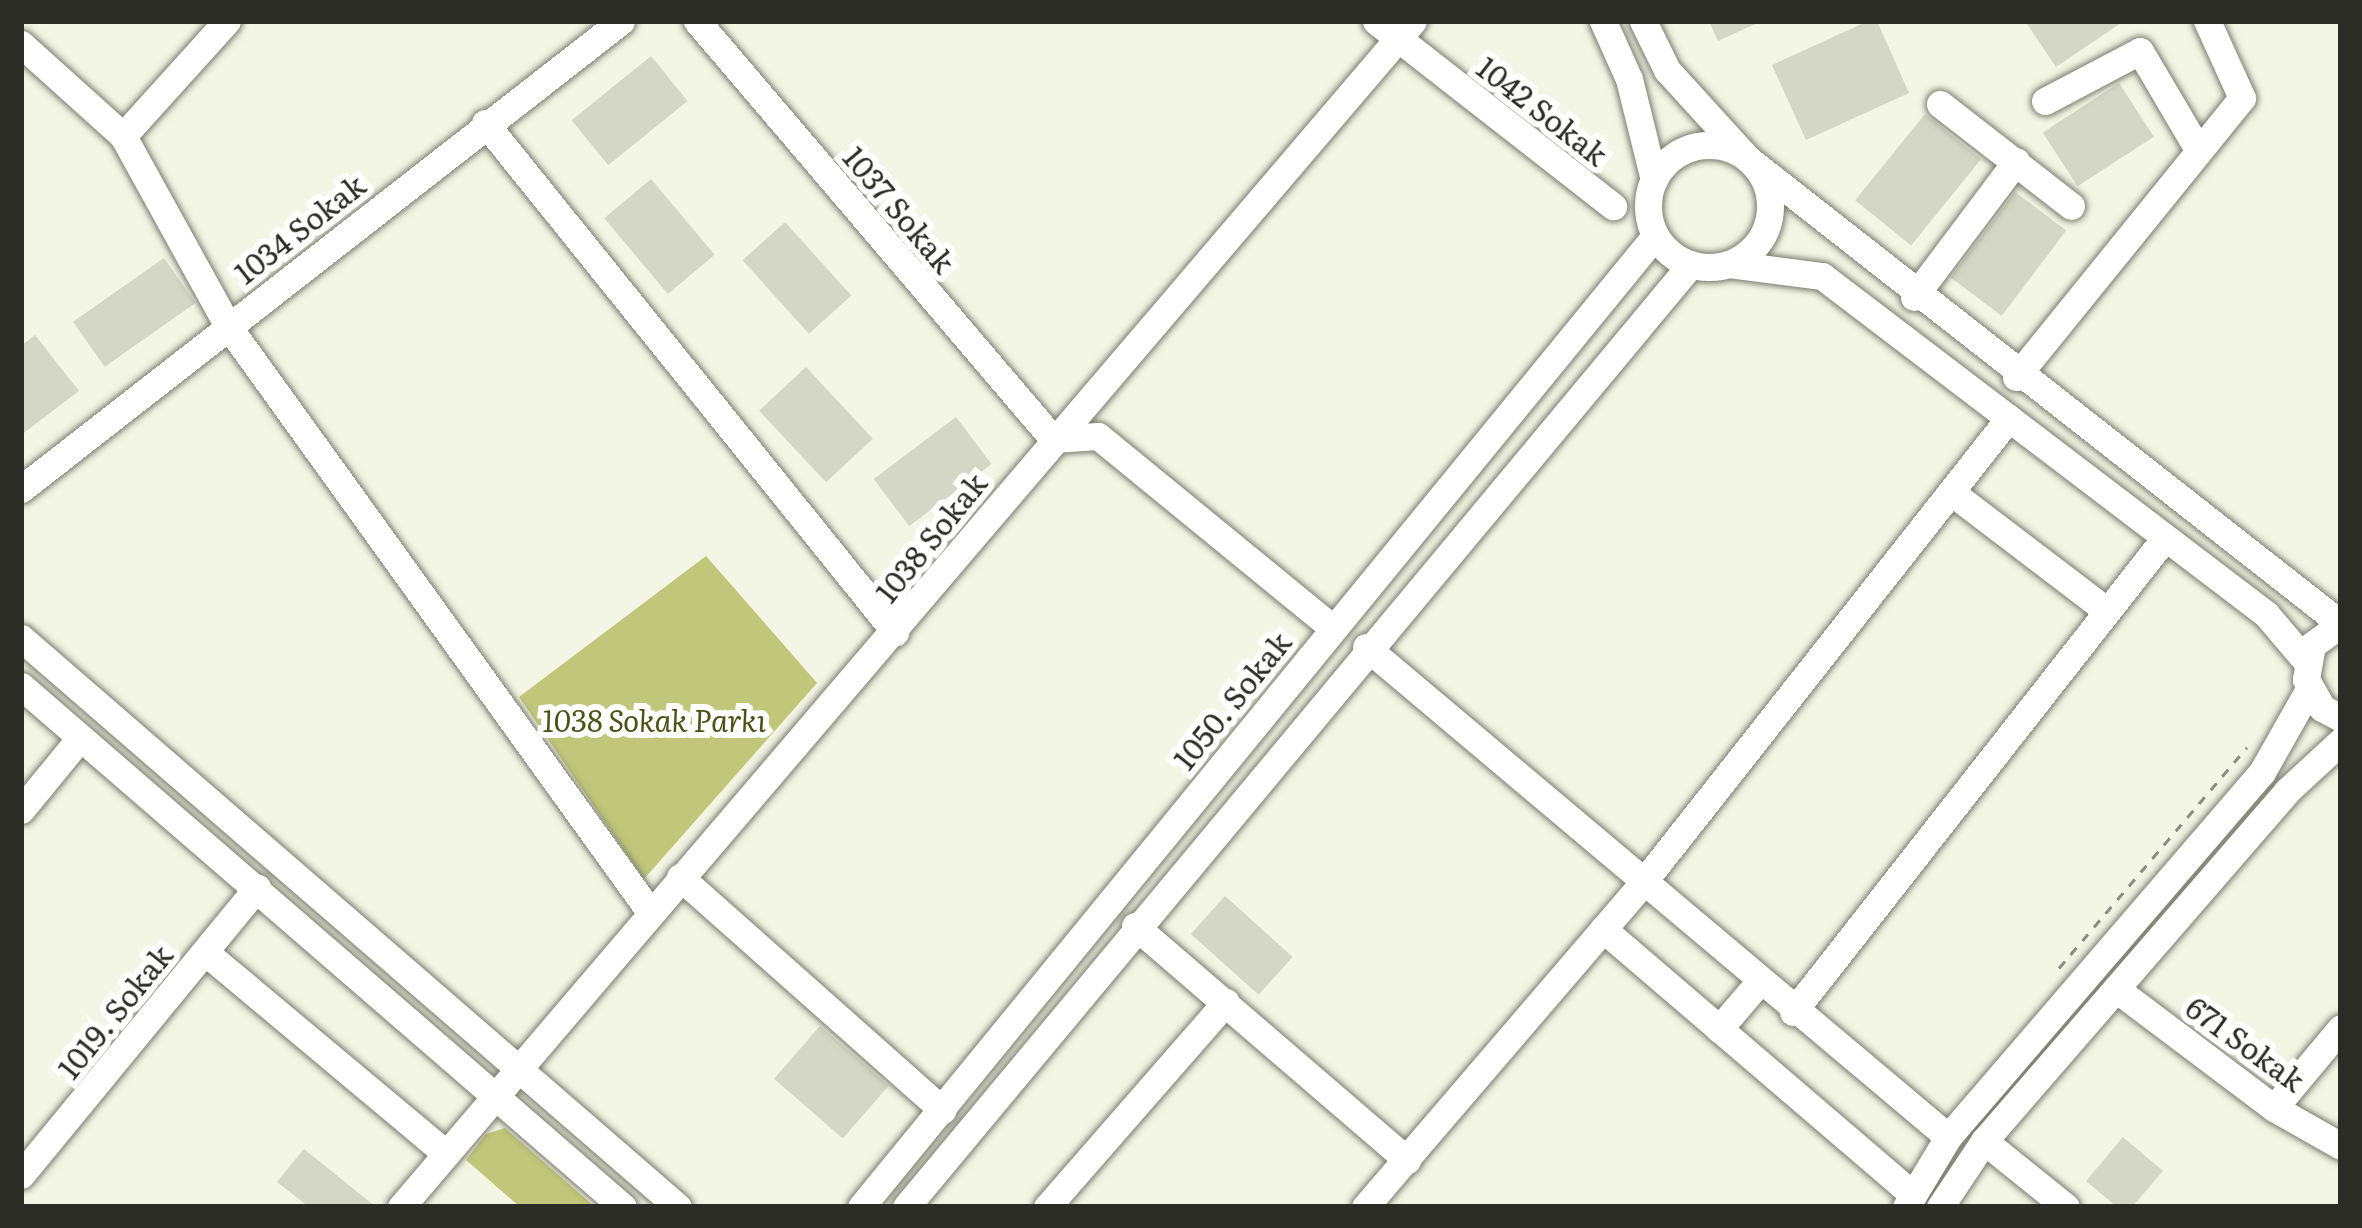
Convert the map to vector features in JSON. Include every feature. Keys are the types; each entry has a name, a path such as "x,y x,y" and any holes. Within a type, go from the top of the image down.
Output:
{"street":[{"path":"123,136 227,21"},
{"name":"1034 Sokak","path":"21,489 484,123 621,21"},
{"name":"1037 Sokak","path":"697,21 1053,439"},
{"path":"1603,21 1629,79 1654,180 1648,216 1655,236 1691,264 1822,276 2266,614 2341,718"},
{"path":"1643,21 1666,70 1766,182 1768,220 1747,254 1729,264"},
{"path":"2016,377 2242,98 2207,21"},
{"name":"1038 Sokak","path":"401,1207 516,1065 895,632 1394,26"},
{"name":"1042 Sokak","path":"1394,26 1613,206"},
{"path":"21,44 123,136 228,326 650,912"},
{"path":"2044,101 2140,51 2199,151"},
{"path":"1940,104 2071,206"},
{"path":"484,123 895,632"},
{"path":"1603,929 1910,1201 1948,1138 2262,772 2322,634 2341,624 2016,377 1748,159 1703,144 1669,160 1654,180"},
{"path":"1914,297 2016,161"},
{"name":"1050. Sokak","path":"861,1207 1655,236"},
{"path":"906,1207 1366,647 1691,264"},
{"path":"1365,1207 1645,880 2009,418"},
{"path":"1053,439 1098,436 1331,627"},
{"path":"1951,492 2108,611"},
{"path":"1793,1012 2164,538"},
{"path":"21,638 678,1207"},
{"path":"1366,647 1645,880 1793,1012 1948,1138"},
{"path":"21,686 623,1207"},
{"path":"21,810 80,738"},
{"path":"1940,1207 1984,1141 2287,791 2341,741"},
{"path":"680,878 942,1110"},
{"name":"1019. Sokak","path":"24,1164 257,888"},
{"path":"1136,926 1407,1160"},
{"path":"205,952 445,1153"},
{"path":"1719,1029 1759,982"},
{"name":"671 Sokak","path":"2116,988 2274,1108 2341,1146"},
{"path":"1048,1207 1226,1002"},
{"path":"2274,1108 2341,1028"},
{"path":"1984,1141 2066,1207"}],"path":[{"path":"2050,978 2248,746"}],"green space":[{"name":"1038 Sokak Parkı","path":"706,556 817,683 644,879 519,697"},
{"path":"505,1128 595,1207 520,1207 466,1160 486,1134"}],"building":[{"path":"1709,21 1762,21 1718,41"},
{"path":"1877,21 1909,93 1806,140 1772,65"},
{"path":"2025,21 2124,21 2056,67"},
{"path":"651,56 688,101 608,165 572,120"},
{"path":"2119,83 2154,137 2078,186 2043,133"},
{"path":"1925,114 1981,159 1911,246 1855,200"},
{"path":"651,179 715,255 668,294 604,218"},
{"path":"2015,192 2066,231 2002,316 1951,277"},
{"path":"785,222 851,296 809,334 743,260"},
{"path":"164,258 196,303 105,367 73,322"},
{"path":"35,335 79,391 21,435 21,346"},
{"path":"806,367 873,439 826,482 759,411"},
{"path":"956,417 992,464 909,526 874,479"},
{"path":"1225,896 1293,957 1259,995 1191,934"},
{"path":"820,1026 889,1086 843,1139 774,1079"},
{"path":"2123,1137 2163,1171 2132,1207 2117,1207 2086,1181"},
{"path":"304,1149 376,1207 309,1207 277,1182"}]}
